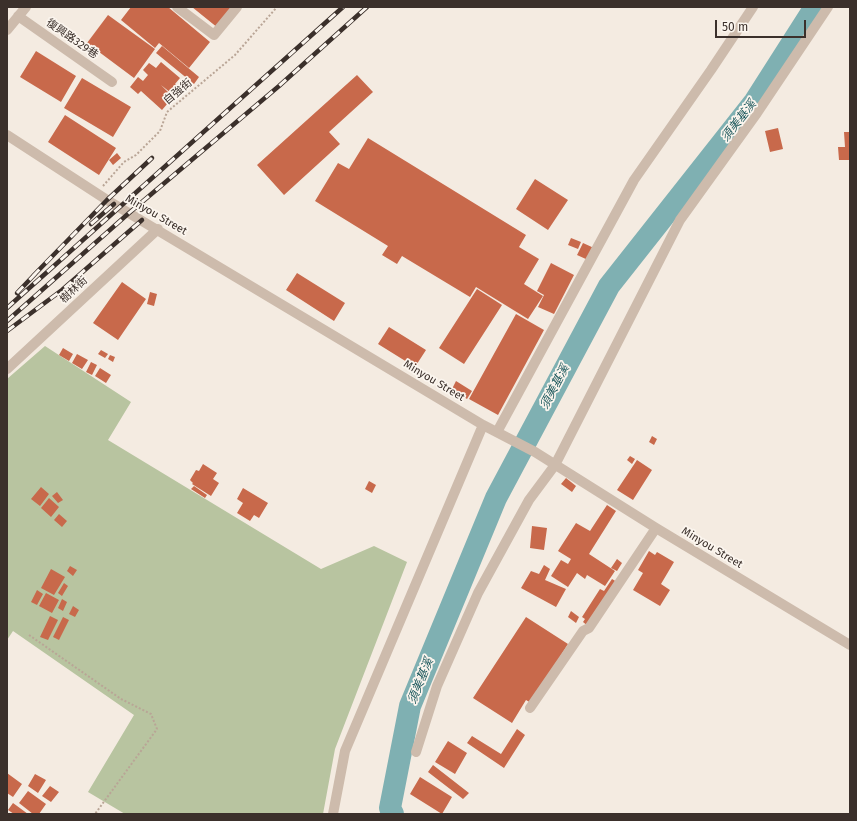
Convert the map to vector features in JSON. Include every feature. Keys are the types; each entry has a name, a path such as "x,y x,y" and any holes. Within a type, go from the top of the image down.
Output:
{"street":[{"path":"7,30 26,7"},
{"path":"177,7 214,35 237,7"},
{"path":"497,432 634,180 754,7"},
{"path":"416,752 437,686 478,593 529,500 555,465 680,220 757,113 828,7"},
{"name":"復興路329巷","path":"18,16 112,82"},
{"name":"Minyou Street","path":"7,135 97,193 483,425 535,452 656,528 850,645"},
{"name":"樹林街","path":"7,369 158,229"},
{"path":"333,814 345,751 483,425"},
{"path":"530,708 583,631 589,628 656,528"}],"path":[{"name":"自強街","path":"97,193 124,162 136,155 160,131 167,112 235,55 277,7"},
{"path":"30,635 121,699 151,714 157,729 95,814"}],"green space":[{"path":"45,346 131,402 108,440 321,569 374,546 407,562 335,749 323,814 125,814 88,792 134,715 13,631 7,640 7,379"}],"building":[{"path":"131,7 168,7 210,42 189,68 159,43 155,48 121,20"},
{"path":"192,7 236,7 218,28"},
{"path":"108,15 155,49 134,78 87,43"},
{"path":"162,46 199,77 194,84 156,53"},
{"path":"36,51 76,76 61,102 20,77"},
{"path":"161,62 180,78 175,84 182,89 176,97 161,85 168,92 163,98 168,103 162,110 141,91 138,94 130,87 138,77 143,81 148,75 143,70 149,63 156,68"},
{"path":"357,75 373,92 329,132 340,144 284,195 257,165"},
{"path":"82,78 131,107 113,137 64,108"},
{"path":"65,115 116,148 99,175 48,142"},
{"path":"778,128 783,149 770,152 765,131"},
{"path":"844,132 850,132 850,160 839,160 838,147 845,147"},
{"path":"368,138 526,235 519,247 539,259 524,284 543,296 528,319 476,287 470,297 402,256 397,264 382,255 388,246 315,201 338,163 349,169"},
{"path":"117,153 121,158 113,165 109,160"},
{"path":"535,179 568,200 548,230 516,209"},
{"path":"571,238 581,242 578,249 568,245"},
{"path":"583,243 594,248 588,260 577,255"},
{"path":"551,263 574,275 554,314 538,307 544,295 537,291"},
{"path":"297,273 345,303 334,321 286,290"},
{"path":"122,282 146,299 118,340 93,323"},
{"path":"477,289 502,305 464,364 439,348"},
{"path":"150,292 157,294 154,306 147,304"},
{"path":"516,314 544,330 498,415 469,399"},
{"path":"389,327 426,350 415,367 378,344"},
{"path":"63,348 73,354 69,361 59,355"},
{"path":"101,350 108,354 105,358 98,354"},
{"path":"77,354 88,360 82,369 72,363"},
{"path":"110,355 115,357 113,362 108,359"},
{"path":"91,362 97,365 92,375 86,372"},
{"path":"100,368 111,375 106,383 95,376"},
{"path":"456,381 472,391 467,399 452,389"},
{"path":"652,436 657,439 654,445 649,442"},
{"path":"630,456 635,459 632,464 627,460"},
{"path":"637,460 652,470 633,500 617,490"},
{"path":"203,464 217,473 213,479 219,483 211,496 192,484 193,483 190,480 196,470 199,471"},
{"path":"566,478 576,486 572,492 561,484"},
{"path":"369,481 376,485 372,493 365,489"},
{"path":"194,486 207,495 205,498 191,489"},
{"path":"41,487 49,494 40,506 31,499"},
{"path":"243,488 268,503 259,518 254,515 250,521 237,513 243,503 237,499"},
{"path":"57,492 63,500 58,503 52,496"},
{"path":"49,498 59,507 51,517 41,508"},
{"path":"607,505 616,511 589,554 615,571 605,586 587,575 585,579 577,573 568,587 551,576 561,560 568,564 571,559 558,551 576,523 590,531"},
{"path":"59,514 67,521 62,527 54,520"},
{"path":"532,526 547,528 544,550 530,548"},
{"path":"649,551 655,555 657,552 674,562 661,584 670,590 660,606 633,590 643,573 638,570"},
{"path":"617,559 622,563 617,571 611,568"},
{"path":"544,565 550,569 545,580 566,589 556,607 521,588 531,571 539,574"},
{"path":"70,566 77,570 73,576 67,571"},
{"path":"51,569 65,577 54,595 41,588"},
{"path":"612,579 617,582 588,626 583,622 585,619 582,617 600,589 604,591"},
{"path":"64,583 68,586 62,596 58,593"},
{"path":"37,590 43,594 37,605 31,602"},
{"path":"46,593 59,600 52,613 39,606"},
{"path":"62,599 67,602 63,611 58,608"},
{"path":"73,606 79,610 75,617 69,614"},
{"path":"571,611 579,617 576,623 568,617"},
{"path":"50,616 58,620 48,640 40,637"},
{"path":"63,617 69,620 59,640 53,637"},
{"path":"526,617 568,644 531,703 526,700 512,723 473,698"},
{"path":"517,729 525,735 504,768 467,743 472,736 501,754"},
{"path":"448,741 467,753 455,774 435,762"},
{"path":"433,765 469,793 463,799 428,772"},
{"path":"7,773 22,784 13,797 7,793"},
{"path":"35,774 46,780 38,793 28,786"},
{"path":"420,777 452,797 442,814 410,794"},
{"path":"50,786 59,792 51,802 42,796"},
{"path":"28,791 46,804 39,814 33,814 19,803"},
{"path":"13,803 28,814 14,814 8,810"}],"waterway":[{"name":"須美基溪","path":"393,814 390,808 410,706 496,498 609,286 755,101 815,7"}],"railway":[{"path":"7,308 343,7"},
{"path":"7,321 129,213 279,86 367,7"},
{"path":"33,276 107,200 152,158"},
{"path":"91,224 114,204"},
{"path":"7,331 62,290 142,220"},
{"path":"17,293 36,273"}]}
